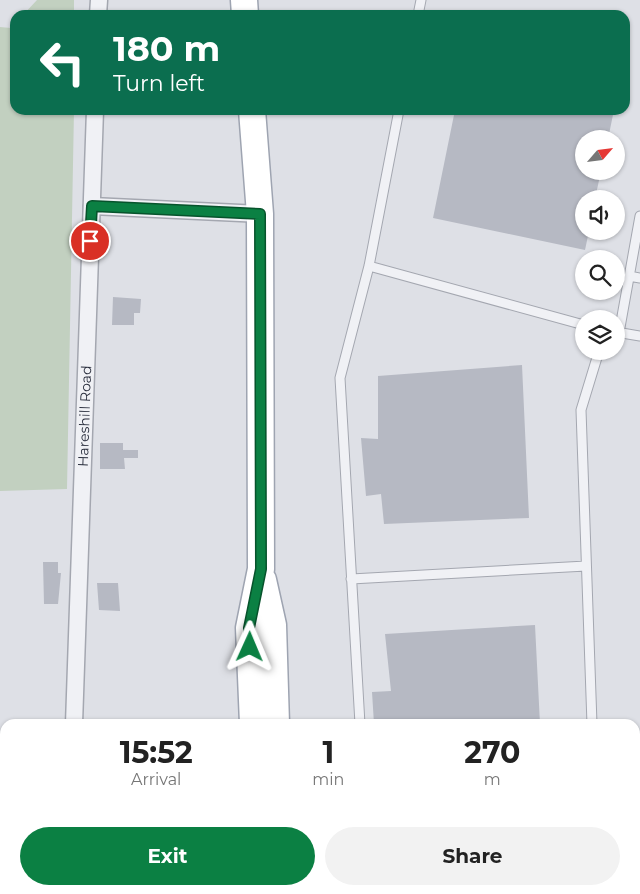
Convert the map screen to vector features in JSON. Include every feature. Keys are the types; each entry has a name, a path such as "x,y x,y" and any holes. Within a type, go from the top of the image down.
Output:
{"main road":[{"path":"252,115 260,214 261,569 249,628 253,719"},
{"path":"261,569 273,625 276,719"}],"street":[{"name":"Hareshill Road","path":"74,719 95,115"},
{"path":"92,206 260,214"}],"lane":[{"path":"360,719 340,378 369,266 398,115"},
{"path":"622,310 640,216"},
{"path":"369,266 575,323"},
{"path":"629,276 640,278"},
{"path":"625,333 640,336"},
{"path":"592,719 581,410 597,360"},
{"path":"351,579 586,566"}],"green space":[{"path":"37,0 74,0 74,10 28,10"},
{"path":"0,27 10,28 10,115 74,115 67,489 0,491"}],"building":[{"path":"454,115 613,115 610,130 575,130 575,180 599,180 597,190 575,190 575,240 587,240 585,250 433,218"},
{"path":"113,297 141,299 140,313 134,313 134,325 112,325"},
{"path":"522,365 529,518 384,524 381,494 366,496 361,438 378,439 378,376"},
{"path":"100,443 123,443 123,450 138,450 138,458 124,458 125,469 100,469"},
{"path":"43,562 58,562 58,573 61,573 58,604 44,604"},
{"path":"97,583 118,583 120,611 99,610"},
{"path":"535,625 540,719 374,719 372,692 391,691 385,634"}],"route":[{"path":"90,241 92,206 260,214 261,569 249,628 250,647"}]}
